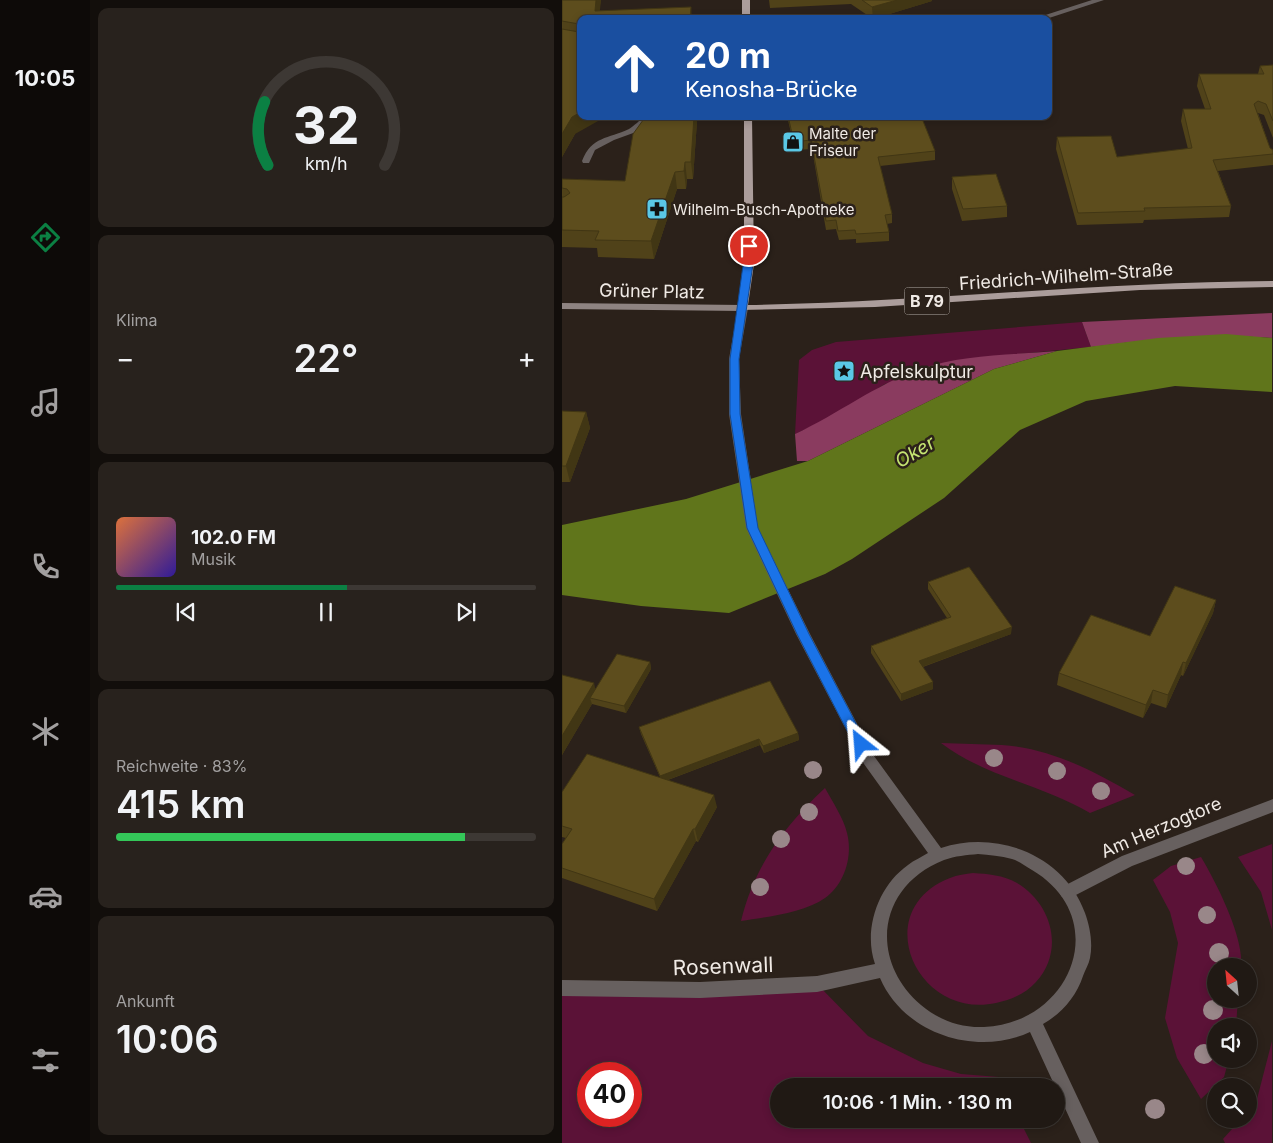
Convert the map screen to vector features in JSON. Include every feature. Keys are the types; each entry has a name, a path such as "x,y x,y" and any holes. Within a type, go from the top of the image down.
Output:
{"main road":[{"path":"746,0 746,15"},
{"path":"742,308 749,264 748,120"},
{"name":"Friedrich-Wilhelm-Straße","path":"742,308 816,308 1120,287 1272,284"},
{"name":"Grüner Platz","path":"562,306 742,308"}],"street":[{"path":"1050,15 1100,0"},
{"path":"586,161 591,149 610,138 633,130 645,120"},
{"path":"742,308 734,359 735,414 752,528 803,634 869,760 938,855"},
{"name":"Am Herzogtore","path":"1067,892 1127,861 1272,805"},
{"path":"978,848 999,850 1018,855 1037,864 1067,892 1079,914 1084,938 1082,964 1073,987 1056,1008 1034,1023 1010,1033 984,1035 958,1033 933,1024 912,1009 895,991 883,970 878,950 878,930 882,911 891,893 904,877 938,855 957,850 978,848"},
{"name":"Rosenwall","path":"562,988 700,990 817,984 883,970"},
{"path":"1034,1023 1090,1143"}],"shaded area":[{"path":"1272,313 1272,338 1226,336 1182,338 1091,347 1082,322"},
{"path":"1082,322 1091,347 968,359 885,384 828,419 795,434 799,360 812,350 836,342"},
{"path":"1057,351 994,369 808,461 797,461 795,434 903,376 953,360"},
{"path":"941,743 1002,745 1037,751 1088,769 1135,795 1090,813 1053,795 995,773 958,755"},
{"path":"825,788 843,821 849,842 846,868 838,885 825,898 807,907 784,914 741,921 754,883 772,848 796,817"},
{"path":"1272,844 1272,930 1261,892 1238,857"},
{"path":"1201,857 1228,910 1234,925 1241,954 1241,958 1207,958 1207,1008 1237,1008 1237,1018 1207,1018 1207,1068 1226,1068 1223,1078 1207,1078 1207,1093 1201,1099 1177,1058 1165,1018 1178,943 1170,912 1153,880 1171,866"},
{"path":"973,873 990,874 1017,883 1039,903 1046,915 1050,928 1052,942 1050,956 1045,969 1036,982 1018,996 996,1003 968,1004 944,995 925,979 912,959 907,936 911,913 925,893 950,878"},
{"path":"817,984 868,1036 923,1063 961,1074 999,1078 770,1078 770,1128 1024,1128 1031,1143 562,1143 562,995"},
{"path":"1272,1041 1272,1143 1225,1143 1223,1139 1233,1128 1257,1128 1257,1099"}],"water":[{"name":"Oker","path":"1226,334 1272,338 1272,392 1175,386 1086,401 1020,430 944,498 852,559 825,574 729,613 641,606 562,595 562,525 686,499 808,461 994,369 1057,351 1158,338"}],"building":[{"path":"562,0 596,0 595,11 691,7 690,15 577,15 577,24 562,21"},
{"path":"862,0 897,0 872,7"},
{"path":"562,29 577,32 577,114 572,117 562,134"},
{"path":"1273,65 1273,121 1266,104 1258,101 1254,104 1273,154 1213,160 1231,206 1144,208 1145,211 1078,213 1057,137 1111,136 1117,157 1192,148 1183,109 1211,109 1199,74 1264,74 1260,66"},
{"path":"643,120 694,120 691,162 685,162 684,171 675,172 651,241 595,240 599,231 562,230 562,197 570,193 567,189 562,188 562,179 625,181 633,134"},
{"path":"789,120 923,120 935,151 878,157 892,214 885,215 889,232 856,234 855,230 838,231 836,220 826,221 811,140 794,142"},
{"path":"996,174 1007,206 963,209 952,177"},
{"path":"562,411 586,412 566,466 562,466"},
{"path":"969,567 1012,627 919,661 933,682 901,694 871,646 951,617 928,582"},
{"path":"1175,586 1216,600 1186,663 1183,662 1168,695 1153,690 1146,705 1059,673 1091,615 1150,636"},
{"path":"617,654 650,662 624,706 590,698"},
{"path":"562,675 594,683 562,736"},
{"path":"770,681 798,733 763,746 759,739 660,776 639,727"},
{"path":"587,754 714,795 654,899 562,868 562,844 572,829 562,826 562,792"}],"place":[{"name":"Malte der Friseur","path":"793,142"},
{"name":"Wilhelm-Busch-Apotheke","path":"657,209"},
{"name":"Apfelskulptur","path":"844,371"}],"route":[{"path":"749,246 749,264 734,359 735,414 752,528 803,634 861,744"}]}
